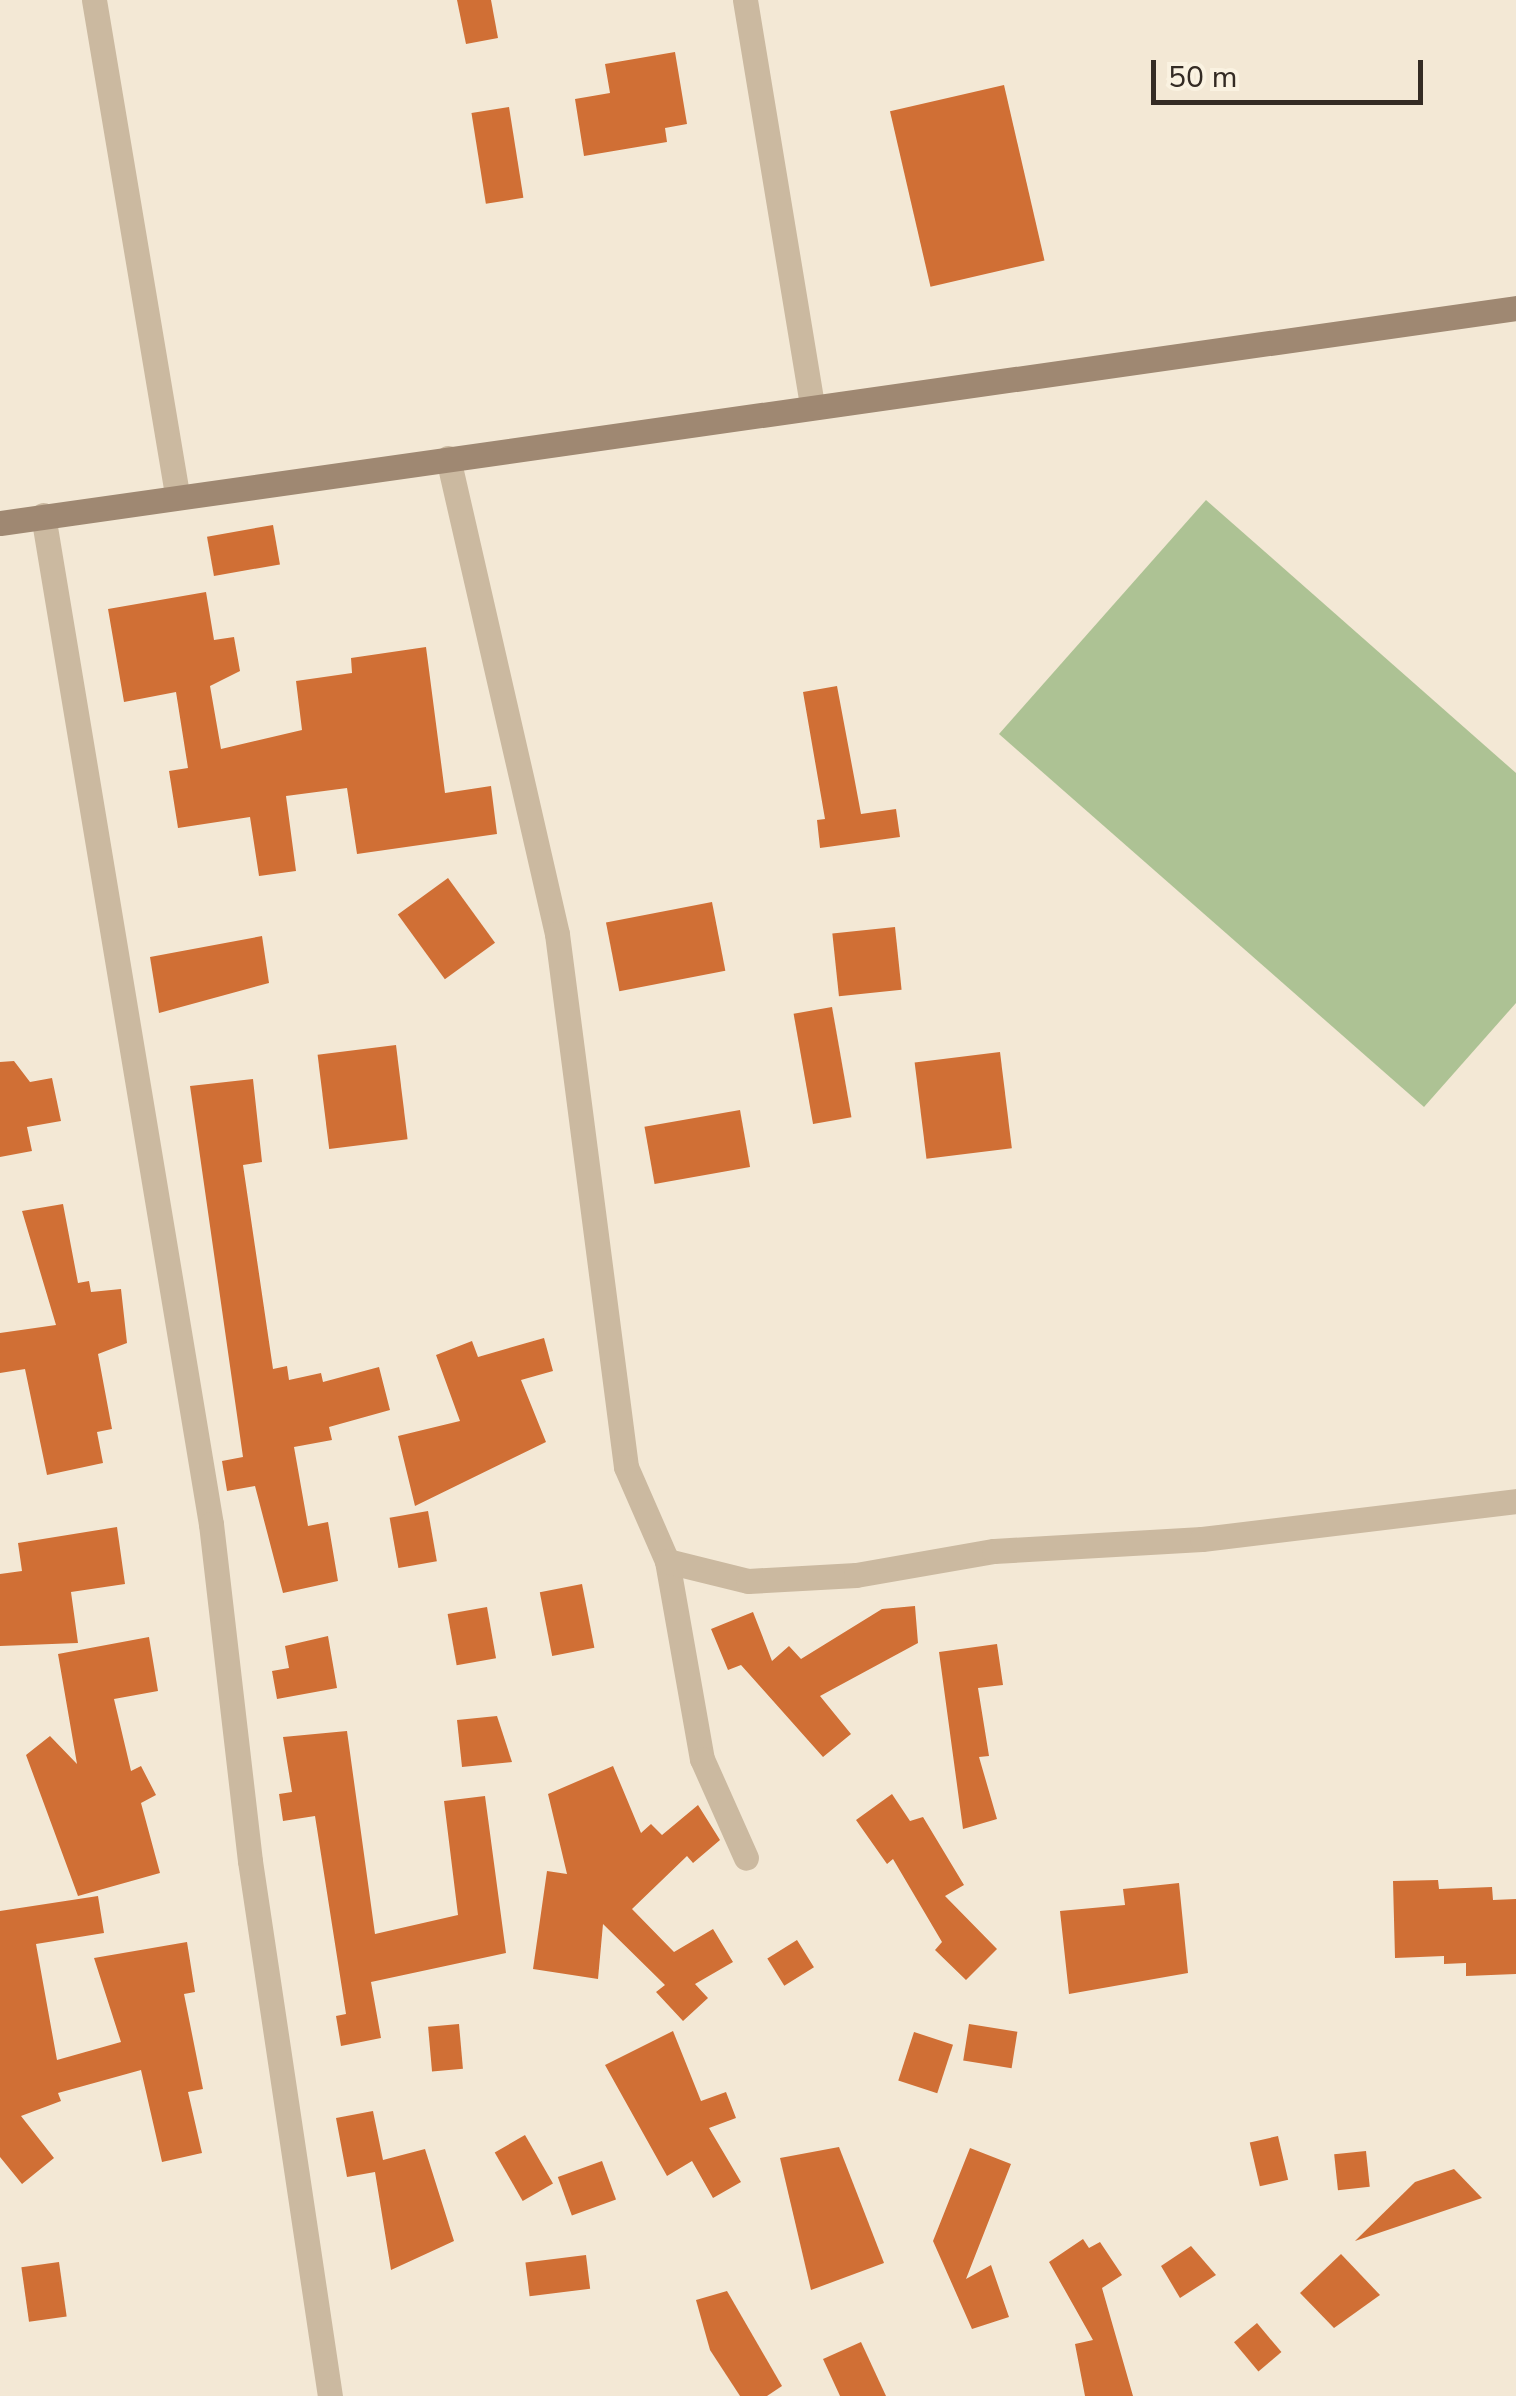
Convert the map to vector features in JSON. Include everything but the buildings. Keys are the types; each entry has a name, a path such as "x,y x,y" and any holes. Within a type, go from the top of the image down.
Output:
{"main road":[{"path":"0,522 812,404 1516,308"}],"street":[{"path":"94,0 177,494"},
{"path":"745,0 812,404"},
{"path":"448,458 557,934 626,1467 667,1561 702,1759 746,1858"},
{"path":"43,514 212,1524 250,1862 330,2396"},
{"path":"667,1561 748,1581 856,1575 994,1551 1202,1539 1516,1500"}],"green space":[{"path":"1206,500 1516,773 1516,1003 1424,1107 999,734"}]}
